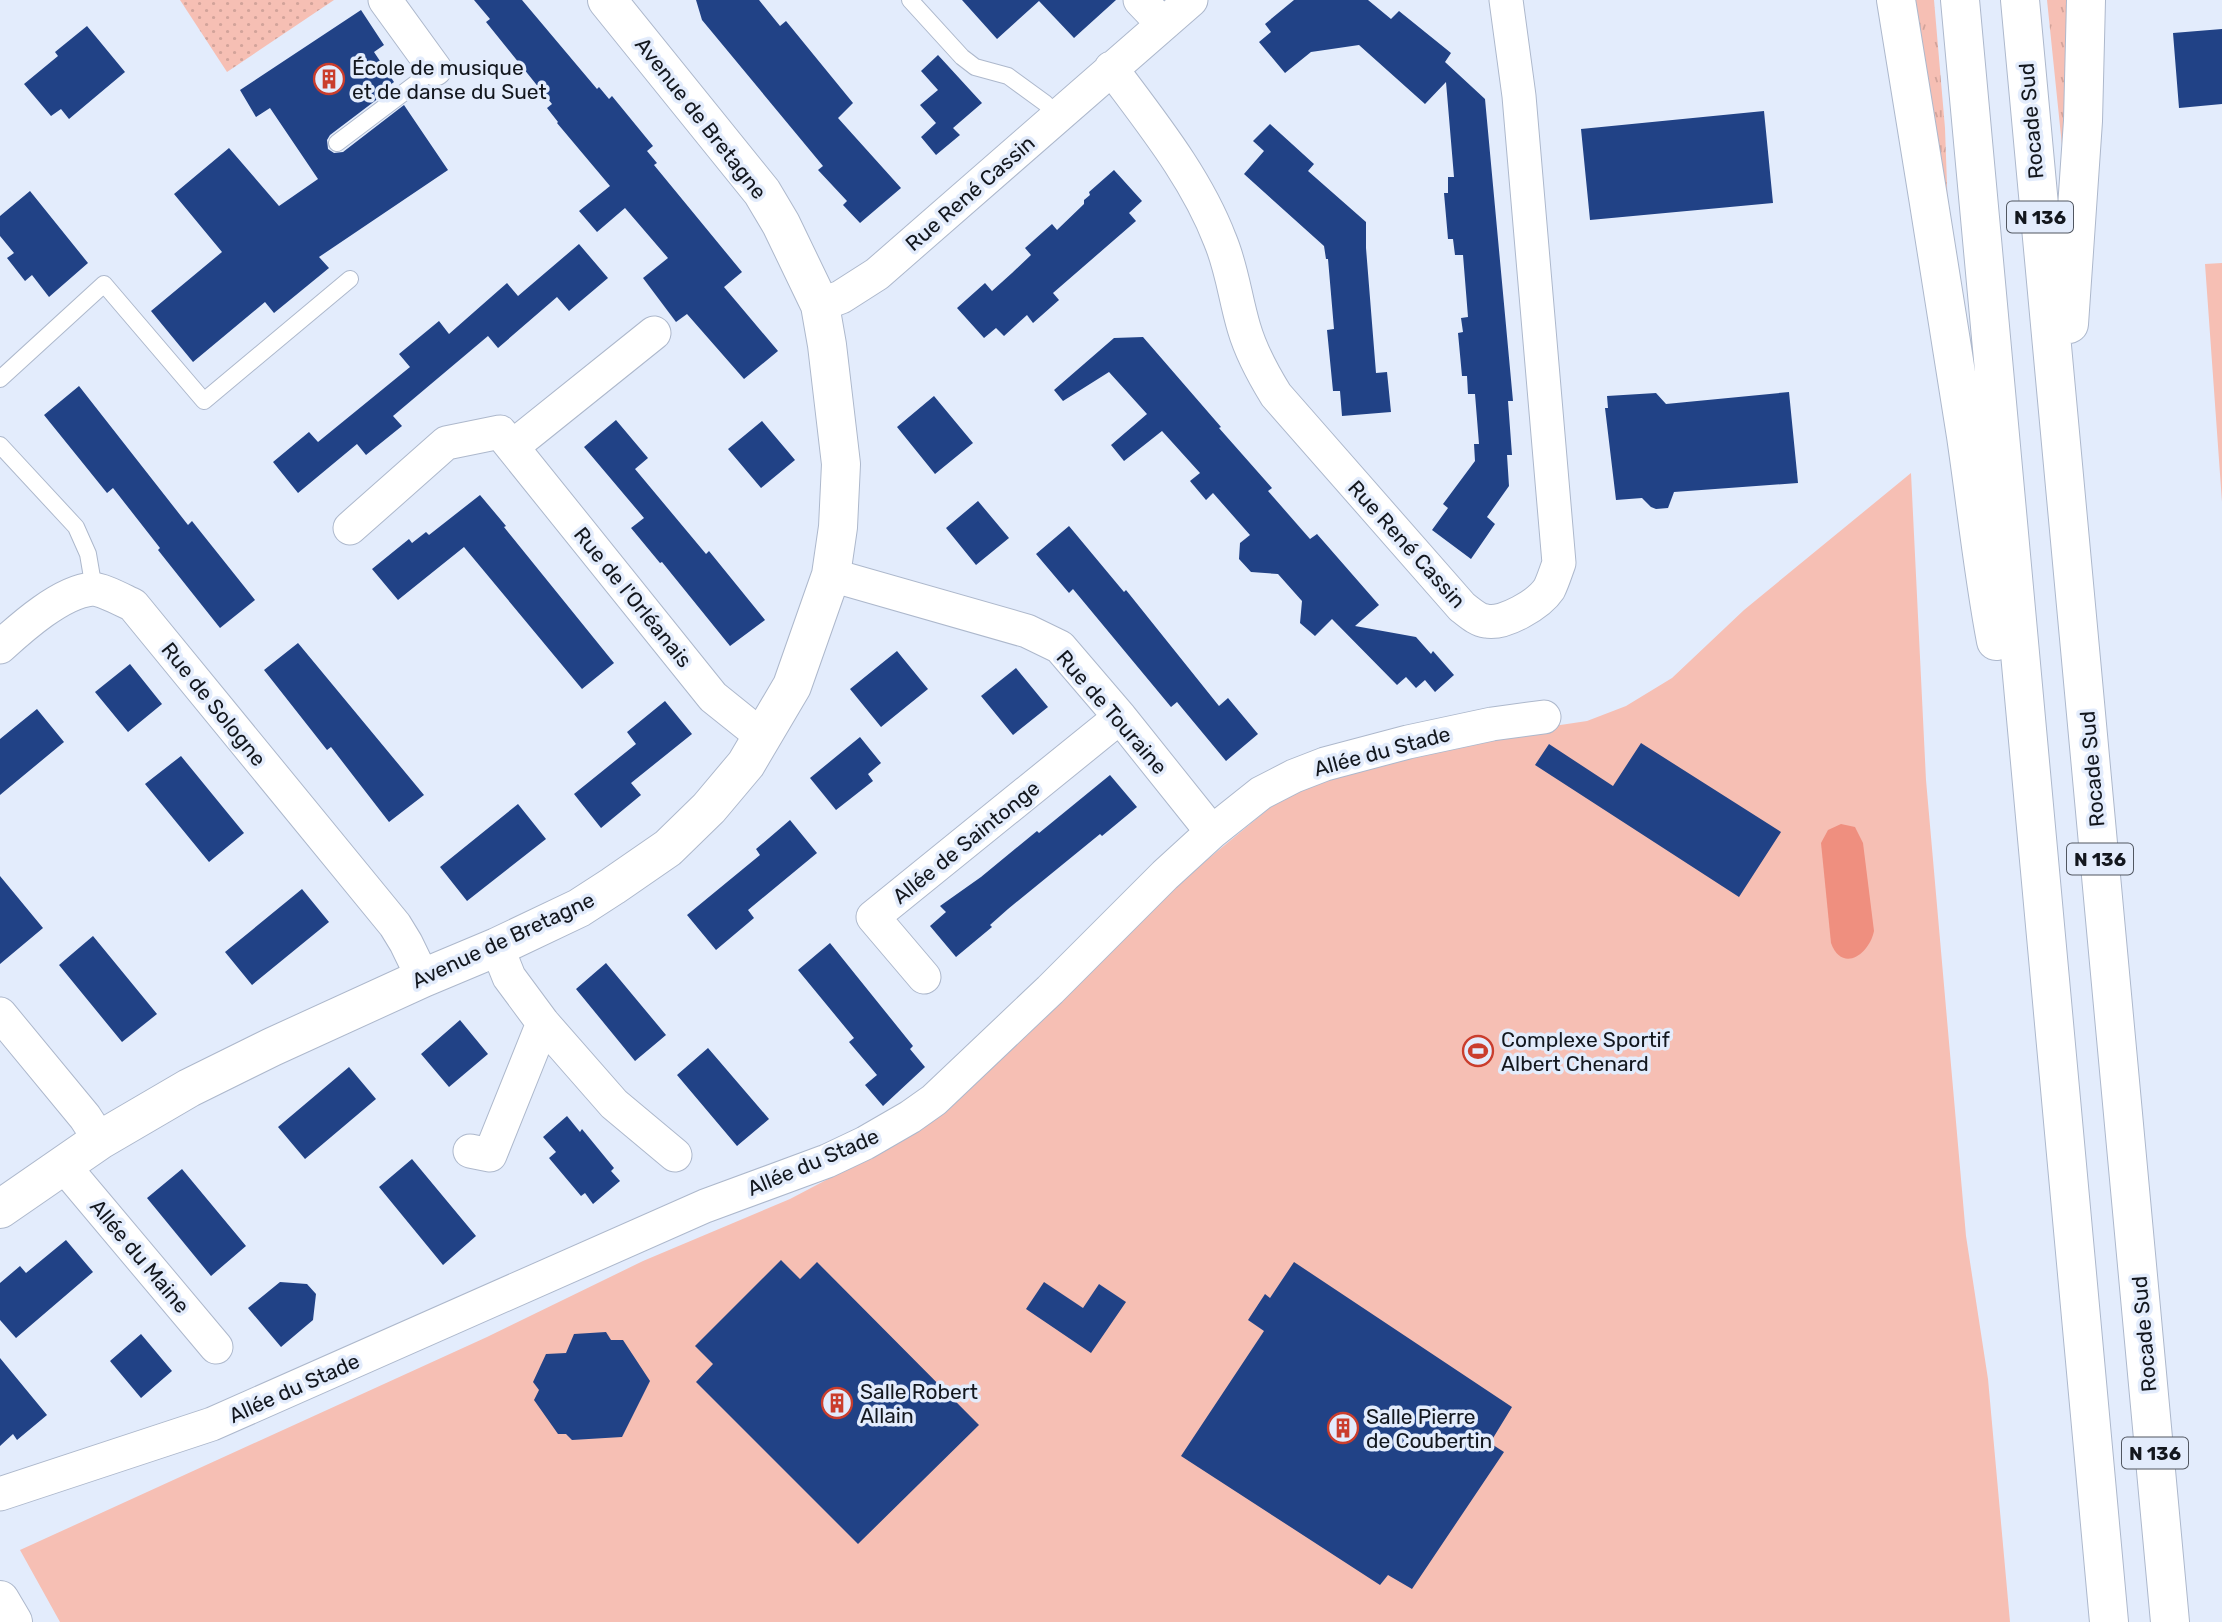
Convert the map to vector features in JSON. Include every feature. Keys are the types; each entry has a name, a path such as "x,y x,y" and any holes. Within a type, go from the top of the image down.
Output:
{"main road":[{"name":"Avenue de Bretagne","path":"0,1209 100,1140 189,1088 423,978 498,947 579,908 613,887 668,848 725,791 764,737 792,686 831,575 838,527 841,464 820,305 762,192 607,0"},
{"path":"1896,0 1945,298 1983,572 1996,643 2024,702"},
{"name":"N 136","path":"1960,0 2109,1622"},
{"name":"Rocade Sud","path":"2020,0 2170,1622"},
{"path":"2061,434 2083,121 2086,0"},
{"path":"0,1600 13,1622"}],"street":[{"path":"385,0 435,69"},
{"path":"1140,0 1163,24"},
{"name":"Rue René Cassin","path":"820,305 841,297 877,274 1191,0"},
{"name":"Rue René Cassin","path":"1111,68 1162,138 1206,207 1232,276 1244,329 1262,373 1276,395 1462,607 1485,621 1498,621 1536,602 1549,588 1559,563 1522,124 1506,0"},
{"path":"512,447 654,333"},
{"name":"Rue de l'Orléanais","path":"350,528 446,443 500,432 713,696 764,737"},
{"name":"Rue de Touraine","path":"831,575 1001,624 1060,648 1120,716 1212,832"},
{"path":"0,647 39,614 72,595 94,589"},
{"name":"Rue de Sologne","path":"94,589 133,605 394,925 423,978"},
{"name":"Allée de Saintonge","path":"925,977 873,917 1120,716"},
{"name":"Allée du Stade","path":"0,1494 212,1424 705,1206 827,1161 876,1136 934,1100 1165,876 1212,832 1261,793 1325,764 1408,742 1492,724 1544,717"},
{"path":"498,947 509,976 543,1023 614,1104 676,1155"},
{"path":"0,1014 85,1117 100,1140"},
{"path":"470,1152 490,1155 543,1023"},
{"name":"Allée du Maine","path":"63,1165 216,1347"}],"lane":[{"path":"910,0 962,57 975,67 1008,76 1045,103 1057,116"},
{"path":"337,143 435,69"},
{"path":"0,379 104,284 204,401 350,279"},
{"path":"0,445 76,527 88,554 94,589"}],"green space":[{"path":"180,0 334,0 227,72"},
{"path":"1909,0 1934,0 1945,128 1948,213"},
{"path":"2047,0 2077,0 2064,165"},
{"path":"2222,263 2222,502 2205,264"},
{"name":"Complexe Sportif Albert Chenard","path":"1911,473 1926,780 1966,1236 1988,1379 2010,1622 60,1622 20,1550 487,1337 643,1261 790,1199 866,1159 1168,892 1278,801 1315,781 1527,730 1587,721 1626,706 1672,678 1744,610"}],"shaded area":[{"path":"1841,824 1855,827 1863,843 1874,931 1867,947 1848,959 1836,952 1831,943 1821,843 1828,830"}],"building":[{"path":"474,0 522,0 597,89 599,87 609,99 612,96 653,146 647,151 657,163 654,165 742,272 724,287 778,351 744,379 687,314 676,322 643,278 668,258 625,208 597,232 579,211 610,186 557,123 547,108 552,104 486,22 490,19"},
{"path":"696,0 759,0 780,26 786,21 853,103 838,118 901,188 860,223 843,205 847,201 818,170 823,166 702,20"},
{"path":"962,0 1116,0 1074,38 1039,1 997,39"},
{"path":"1294,0 1368,0 1391,19 1399,11 1451,53 1445,62 1485,99 1513,401 1508,401 1512,455 1507,455 1509,486 1487,517 1495,524 1471,559 1432,530 1448,508 1443,504 1475,461 1474,444 1479,444 1475,394 1468,394 1467,376 1462,376 1458,333 1463,332 1461,318 1468,317 1463,255 1455,255 1453,239 1448,239 1444,193 1448,193 1448,177 1454,177 1446,82 1425,104 1359,45 1311,52 1285,73 1259,42 1271,32 1265,24"},
{"path":"361,10 384,45 374,52 394,82 390,85 392,88 330,135 327,140 328,149 334,153 343,152 404,105 448,170 319,257 329,268 274,313 265,302 193,362 151,311 222,252 174,194 229,148 279,206 318,179 270,108 256,117 240,90"},
{"path":"87,26 125,72 69,119 61,109 51,116 24,84 58,56 55,52"},
{"path":"2222,29 2222,104 2179,108 2173,33"},
{"path":"938,55 982,103 953,128 960,135 936,155 921,137 936,123 920,105 938,90 921,71"},
{"path":"1764,111 1773,203 1590,220 1581,129"},
{"path":"1270,124 1314,164 1308,171 1366,222 1376,373 1387,372 1391,412 1342,416 1340,391 1333,391 1327,330 1334,329 1328,259 1324,246 1244,174 1264,151 1253,141"},
{"path":"1114,170 1142,201 1129,213 1136,221 1053,293 1059,300 1033,323 1027,315 1004,336 996,328 984,338 957,308 985,283 992,291 1031,255 1025,248 1052,224 1057,230 1084,204 1089,192"},
{"path":"30,191 88,263 49,297 32,275 25,281 7,258 14,253 0,236 0,216"},
{"path":"579,244 608,278 569,311 557,297 498,348 488,336 393,416 402,426 366,455 357,444 298,493 273,462 309,432 318,442 410,367 399,354 439,321 449,334 507,283 518,296"},
{"path":"1143,337 1272,488 1268,491 1310,539 1317,534 1379,605 1355,626 1416,637 1431,654 1433,651 1454,675 1435,692 1425,680 1416,688 1406,677 1397,685 1332,619 1315,636 1300,623 1302,601 1278,574 1251,572 1239,559 1240,543 1250,535 1213,493 1206,500 1190,481 1200,473 1162,431 1124,461 1111,445 1147,414 1109,372 1063,401 1054,390 1114,338"},
{"path":"79,386 188,525 192,521 255,600 220,628 113,488 107,493 44,415"},
{"path":"1789,392 1798,483 1674,492 1668,508 1656,509 1642,498 1616,500 1605,408 1608,408 1607,396 1656,393 1666,404"},
{"path":"934,396 973,443 935,474 897,427"},
{"path":"616,420 648,458 635,469 706,554 709,551 765,620 730,646 631,528 644,518 584,447"},
{"path":"762,421 795,460 761,488 728,449"},
{"path":"480,495 614,663 582,689 464,547 398,600 372,569 409,539 412,543 426,532 429,535"},
{"path":"978,501 1009,538 976,565 946,528"},
{"path":"1069,526 1124,592 1126,590 1219,706 1228,698 1258,734 1226,761 1177,702 1171,707 1073,589 1069,593 1036,554"},
{"path":"298,643 424,795 389,822 331,747 327,750 264,670"},
{"path":"897,651 928,689 881,727 850,689"},
{"path":"130,664 162,704 128,732 95,692"},
{"path":"1016,668 1048,707 1013,735 981,696"},
{"path":"665,701 692,734 631,783 641,795 601,828 574,794 636,744 627,732"},
{"path":"37,709 64,742 0,795 0,739"},
{"path":"860,737 881,763 868,774 873,781 836,810 810,778"},
{"path":"1641,743 1781,832 1739,897 1535,765 1549,744 1613,786"},
{"path":"181,756 244,833 209,862 145,784"},
{"path":"1110,775 1137,807 1008,909 990,925 992,927 956,957 930,926 946,912 940,906 981,877 1037,831 1039,833"},
{"path":"518,804 546,839 467,901 440,867"},
{"path":"790,820 817,853 748,910 754,918 716,950 687,915 760,855 756,849"},
{"path":"0,876 43,928 0,964"},
{"path":"302,889 329,922 252,985 225,952"},
{"path":"93,936 157,1014 122,1042 59,965"},
{"path":"830,943 913,1046 910,1049 925,1067 883,1106 865,1085 877,1075 849,1042 854,1038 798,970"},
{"path":"606,963 666,1035 635,1061 576,989"},
{"path":"460,1020 488,1054 449,1087 421,1054"},
{"path":"708,1048 769,1119 737,1146 677,1075"},
{"path":"349,1067 376,1099 305,1159 278,1127"},
{"path":"567,1116 580,1132 582,1129 614,1168 611,1171 620,1181 593,1204 585,1193 581,1196 549,1158 556,1152 543,1137"},
{"path":"412,1159 476,1236 443,1265 379,1187"},
{"path":"182,1169 246,1246 211,1276 147,1198"},
{"path":"66,1240 93,1272 16,1338 0,1320 0,1283 20,1266 26,1273"},
{"name":"Salle Robert Allain","path":"781,1260 800,1279 817,1262 979,1425 858,1544 696,1382 713,1364 695,1346"},
{"name":"Salle Pierre de Coubertin","path":"1294,1262 1512,1407 1490,1443 1504,1452 1412,1589 1388,1575 1380,1585 1181,1456 1264,1331 1248,1320 1265,1294 1270,1298"},
{"path":"280,1282 307,1284 316,1294 313,1320 281,1347 248,1308"},
{"path":"1044,1282 1083,1308 1099,1284 1126,1302 1091,1353 1026,1309"},
{"path":"606,1332 611,1340 623,1340 650,1381 622,1437 572,1440 566,1434 558,1434 534,1400 539,1390 533,1382 546,1354 566,1353 574,1334"},
{"path":"141,1334 172,1371 141,1398 110,1361"},
{"path":"0,1358 47,1415 17,1440 13,1434 0,1446"}],"place":[{"name":"École de musique et de danse du Suet","path":"329,79"},
{"name":"Complexe Sportif Albert Chenard","path":"1478,1051"},
{"name":"Salle Robert Allain","path":"837,1403"},
{"name":"Salle Pierre de Coubertin","path":"1343,1428"}]}
